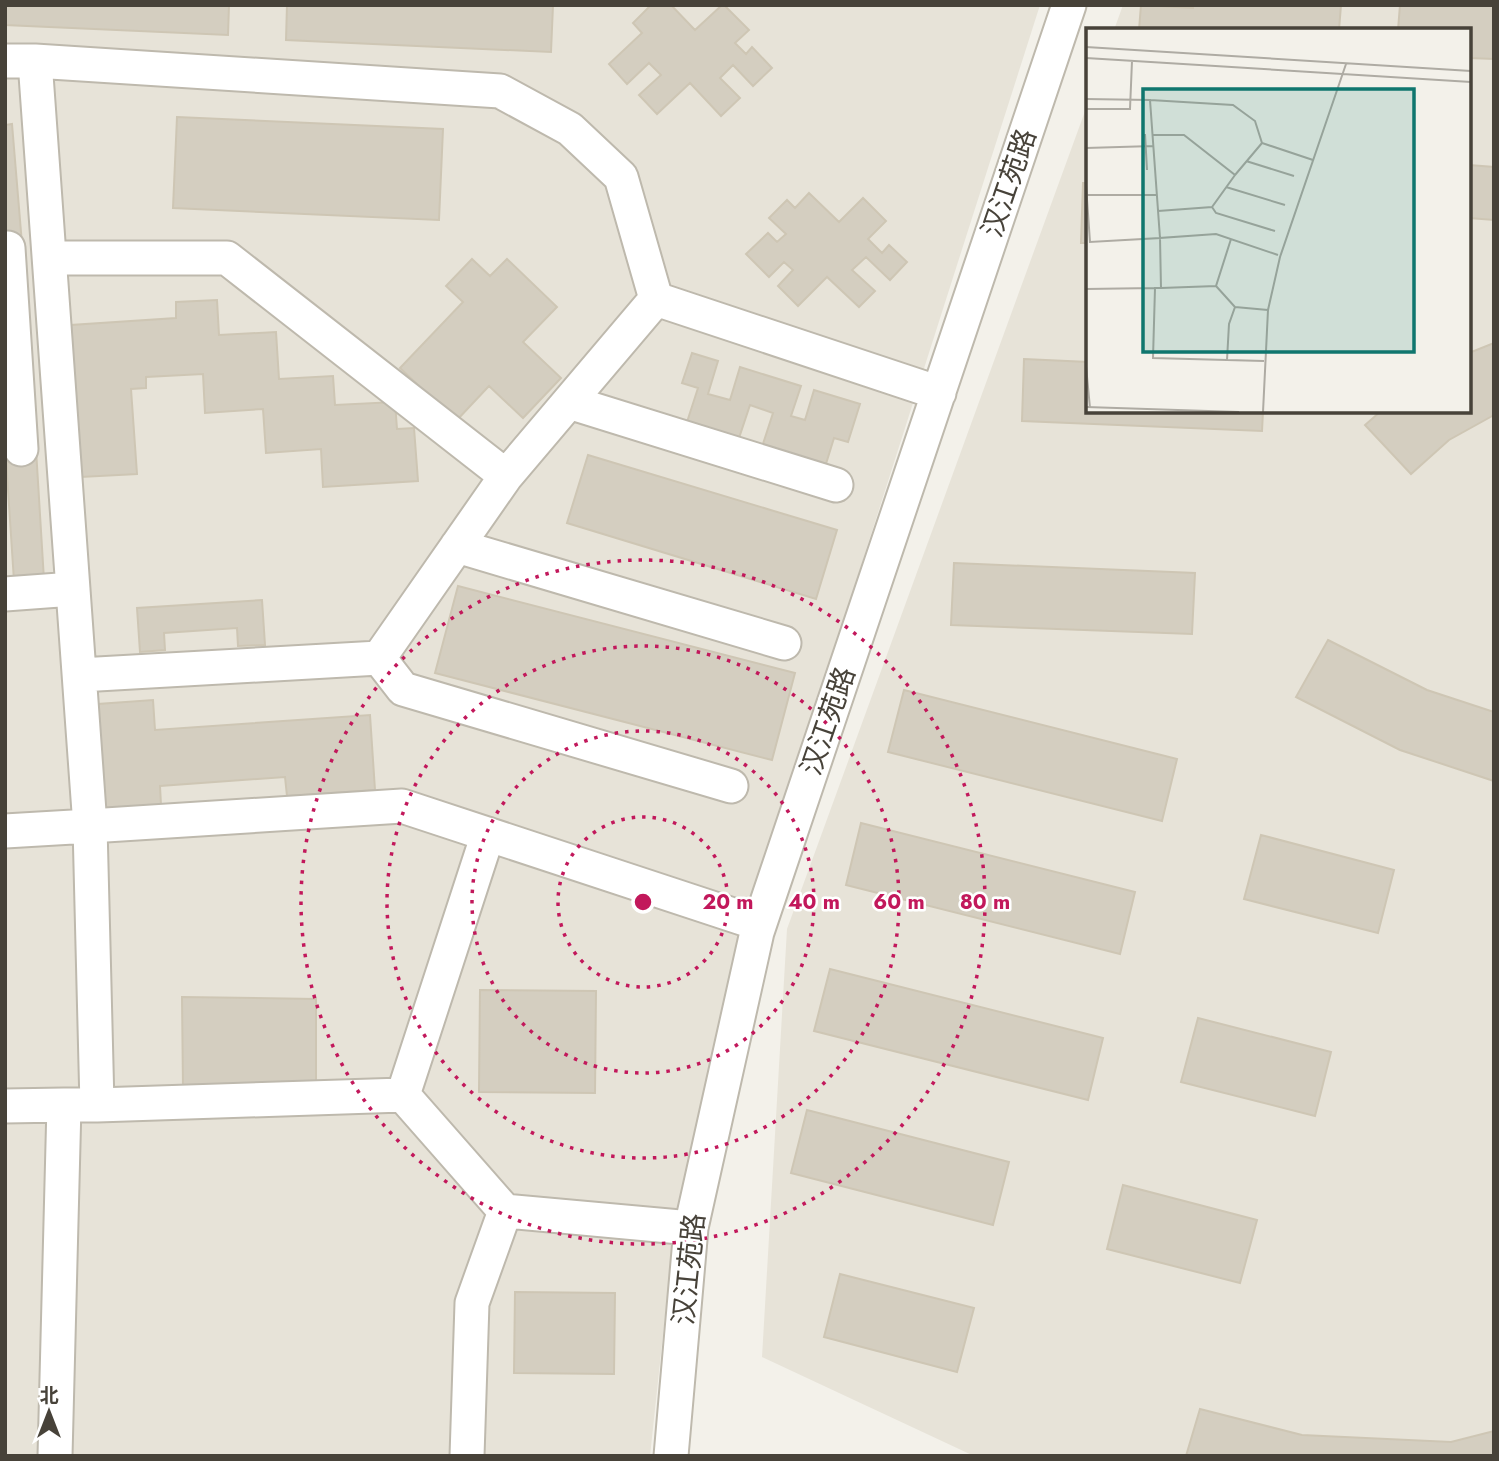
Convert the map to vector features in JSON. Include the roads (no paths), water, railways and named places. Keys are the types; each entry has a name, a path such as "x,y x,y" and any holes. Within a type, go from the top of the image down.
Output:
{"street":[{"name":"汉江苑路","path":"671,1456 691,1228 757,932 1069,5"},
{"path":"97,1105 90,825 50,258 20,61 500,92 570,129 621,177 656,299"},
{"path":"8,248 9,320 22,449"},
{"path":"50,258 227,258 506,477"},
{"path":"656,299 939,393"},
{"path":"379,658 506,477 656,299"},
{"path":"9,320 54,319"},
{"path":"569,402 836,485"},
{"path":"457,546 785,643"},
{"path":"5,594 73,589"},
{"path":"80,675 379,658"},
{"path":"379,658 403,689 731,786"},
{"path":"5,831 402,806 748,920"},
{"path":"403,1094 488,834"},
{"path":"403,1094 505,1212 691,1228"},
{"path":"5,1106 403,1094"},
{"path":"55,1456 64,1105"},
{"path":"467,1456 472,1303 505,1212"}]}
